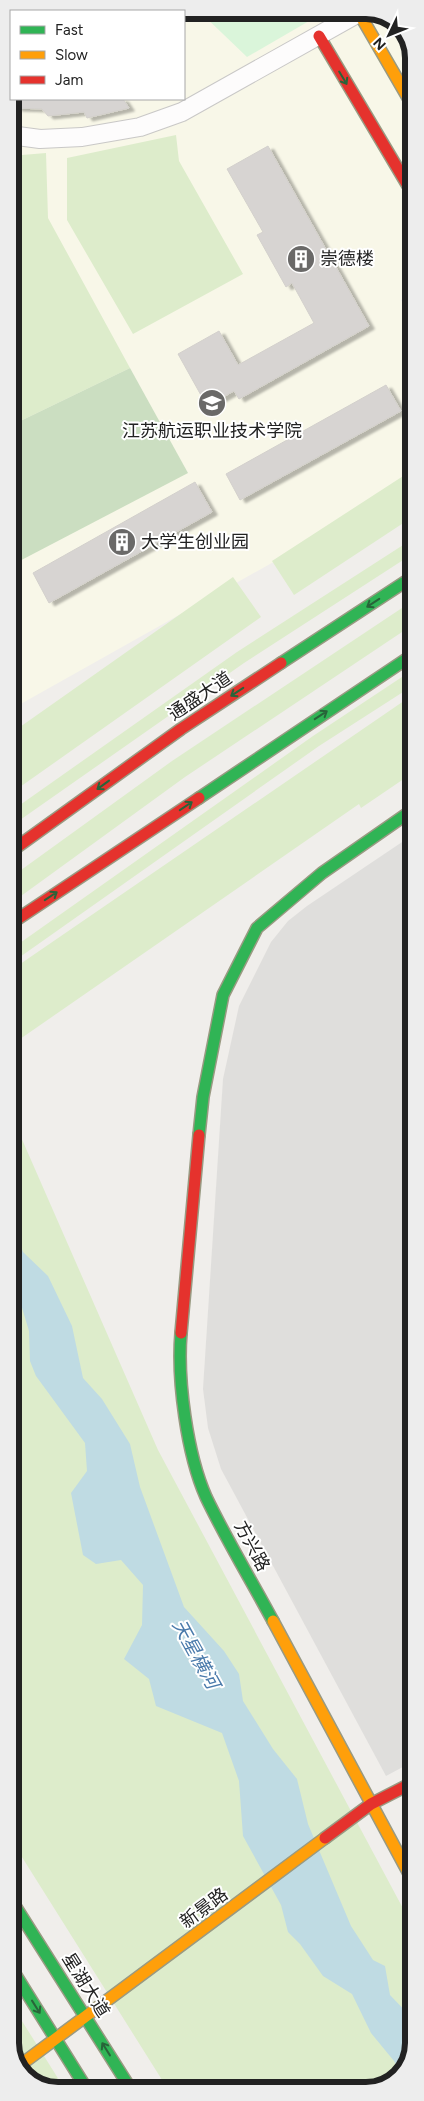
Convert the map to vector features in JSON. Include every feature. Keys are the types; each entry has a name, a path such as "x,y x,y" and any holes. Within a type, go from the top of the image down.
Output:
{"street":[{"path":"19,136 40,140 82,138 140,127 182,112 349,19"},
{"path":"366,19 405,91"},
{"path":"318,36 405,181"},
{"name":"通盛大道","path":"19,846 182,729 405,582"},
{"path":"19,918 405,660"},
{"name":"方兴路","path":"405,815 322,873 256,928 222,995 203,1097 179,1354 189,1446 206,1496 405,1866"},
{"name":"新景路","path":"24,2062 86,2018 371,1804 405,1787"},
{"name":"星湖大道","path":"19,1912 126,2082"},
{"path":"19,1980 82,2082"}],"shaded area":[{"name":"江苏航运职业技术学院","path":"185,19 374,19 392,28 400,38 405,52 405,298 401,300 405,307 405,488 19,705 19,100 185,100"},
{"path":"405,840 405,1766 386,1776 221,1469 208,1428 203,1389 223,1079 239,1006 271,942 288,921 307,906"}],"green space":[{"path":"207,19 312,19 247,57"},
{"path":"176,135 179,161 243,274 133,334 67,220 67,158"},
{"path":"46,153 48,218 130,368 19,422 19,155"},
{"path":"130,368 188,473 19,561 19,422"},
{"path":"405,475 405,522 294,595 272,561"},
{"path":"405,544 405,559 244,663 19,821 19,806 237,652"},
{"path":"233,577 261,617 19,788 19,728"},
{"path":"405,606 405,630 185,777 19,897 19,872 172,761"},
{"path":"405,675 405,691 319,746 19,958 19,944 313,736"},
{"path":"405,700 405,778 361,808 359,804 19,1040 19,965"},
{"path":"19,1133 158,1450 405,1912 405,2051 399,2065 390,2074 372,2082 163,2082 19,1852"},
{"path":"19,2016 60,2082 47,2081 40,2078 25,2065 19,2049"}],"water":[{"name":"天星横河","path":"19,1241 23,1252 48,1276 72,1326 83,1378 102,1399 130,1444 140,1487 184,1607 224,1651 239,1674 243,1701 273,1749 297,1779 308,1824 351,1926 373,1960 385,1966 390,1995 405,2011 405,2051 397,2067 371,2033 352,1994 323,1976 300,1944 288,1932 281,1905 243,1836 239,1781 222,1733 156,1706 149,1679 124,1659 142,1625 143,1585 121,1560 96,1564 83,1555 71,1493 87,1471 85,1443 36,1376 30,1361 29,1331 19,1298"}],"building":[{"path":"19,100 124,100 129,108 87,118 84,112 48,116 42,109 19,108"},
{"name":"崇德楼","path":"268,146 369,326 239,399 234,391 207,406 178,354 219,331 238,365 314,323 292,283 286,287 257,235 263,232 227,169"},
{"name":"大学生创业园","path":"386,385 401,411 240,500 226,474"},
{"name":"大学生创业园","path":"195,482 212,512 49,603 33,573"}],"traffic: fast":[{"path":"281,663 405,582"},
{"path":"199,798 405,660"},
{"path":"199,1135 203,1097 223,995 257,928 322,873 405,815"},
{"path":"181,1333 182,1394 189,1439 199,1480 222,1528 273,1621"},
{"path":"19,1912 126,2082"},
{"path":"19,1980 82,2082"}],"traffic: slow":[{"path":"362,19 405,92"},
{"path":"273,1621 405,1866"},
{"path":"24,2062 325,1838"}],"traffic: jam":[{"path":"319,36 405,181"},
{"path":"19,846 181,729 281,663"},
{"path":"19,918 199,798"},
{"path":"181,1333 199,1135"},
{"path":"325,1838 371,1804 405,1787"}],"place":[{"name":"崇德楼","path":"301,259"},
{"name":"江苏航运职业技术学院","path":"212,403"},
{"name":"大学生创业园","path":"122,542"}]}
